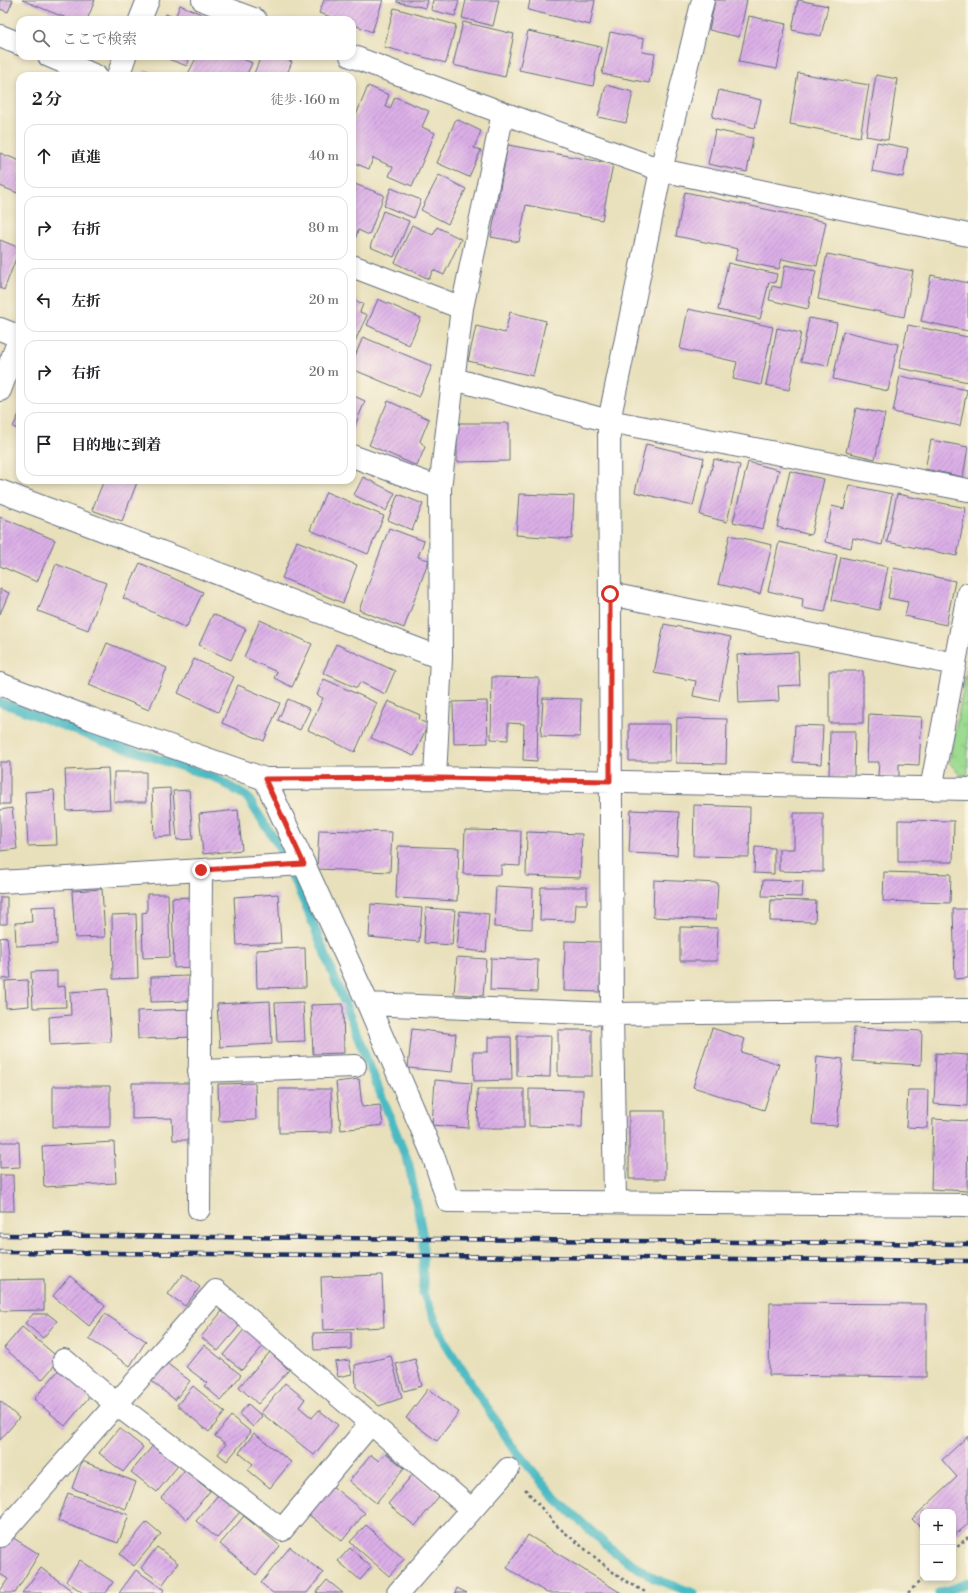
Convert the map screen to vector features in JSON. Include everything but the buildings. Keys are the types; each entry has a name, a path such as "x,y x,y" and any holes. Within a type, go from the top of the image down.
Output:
{"street":[{"path":"142,16 148,0"},
{"path":"203,0 245,16"},
{"path":"615,1202 610,781 609,421 661,170 703,0"},
{"path":"0,36 16,42"},
{"path":"356,58 661,170 968,235"},
{"path":"58,60 87,72"},
{"path":"119,72 124,60"},
{"path":"435,778 442,658 440,488 462,308 503,113"},
{"path":"356,268 462,308"},
{"path":"0,329 16,335"},
{"path":"0,390 16,348"},
{"path":"454,379 609,421 968,490"},
{"path":"356,457 440,488"},
{"path":"0,491 442,658"},
{"path":"610,594 955,664"},
{"path":"931,789 968,594"},
{"path":"0,684 99,721 265,779 435,778 968,789"},
{"path":"265,779 368,1004 433,1156 448,1201 968,1205"},
{"path":"0,882 304,864"},
{"path":"198,1208 201,870"},
{"path":"368,1004 612,1014 968,1010"},
{"path":"199,1071 355,1066"},
{"path":"0,1536 216,1291 471,1509"},
{"path":"64,1360 116,1404 282,1530 370,1423"},
{"path":"398,1593 508,1469"}],"path":[{"path":"508,1469 557,1526 619,1577 647,1593"},
{"path":"956,1548 968,1537"},
{"path":"908,1593 920,1581"}],"green space":[{"path":"968,664 968,775 960,775 949,762"}],"waterway":[{"path":"0,702 106,742 216,778 247,797 277,843 305,904 409,1165 423,1237 423,1293 448,1348 515,1450 557,1500 613,1551 655,1579 694,1593"},
{"path":"939,1593 968,1583"}],"railway":[{"path":"0,1235 968,1244"},
{"path":"0,1252 968,1261"}],"route":[{"path":"201,870 304,864 265,779 435,778 610,781 610,594"}]}
